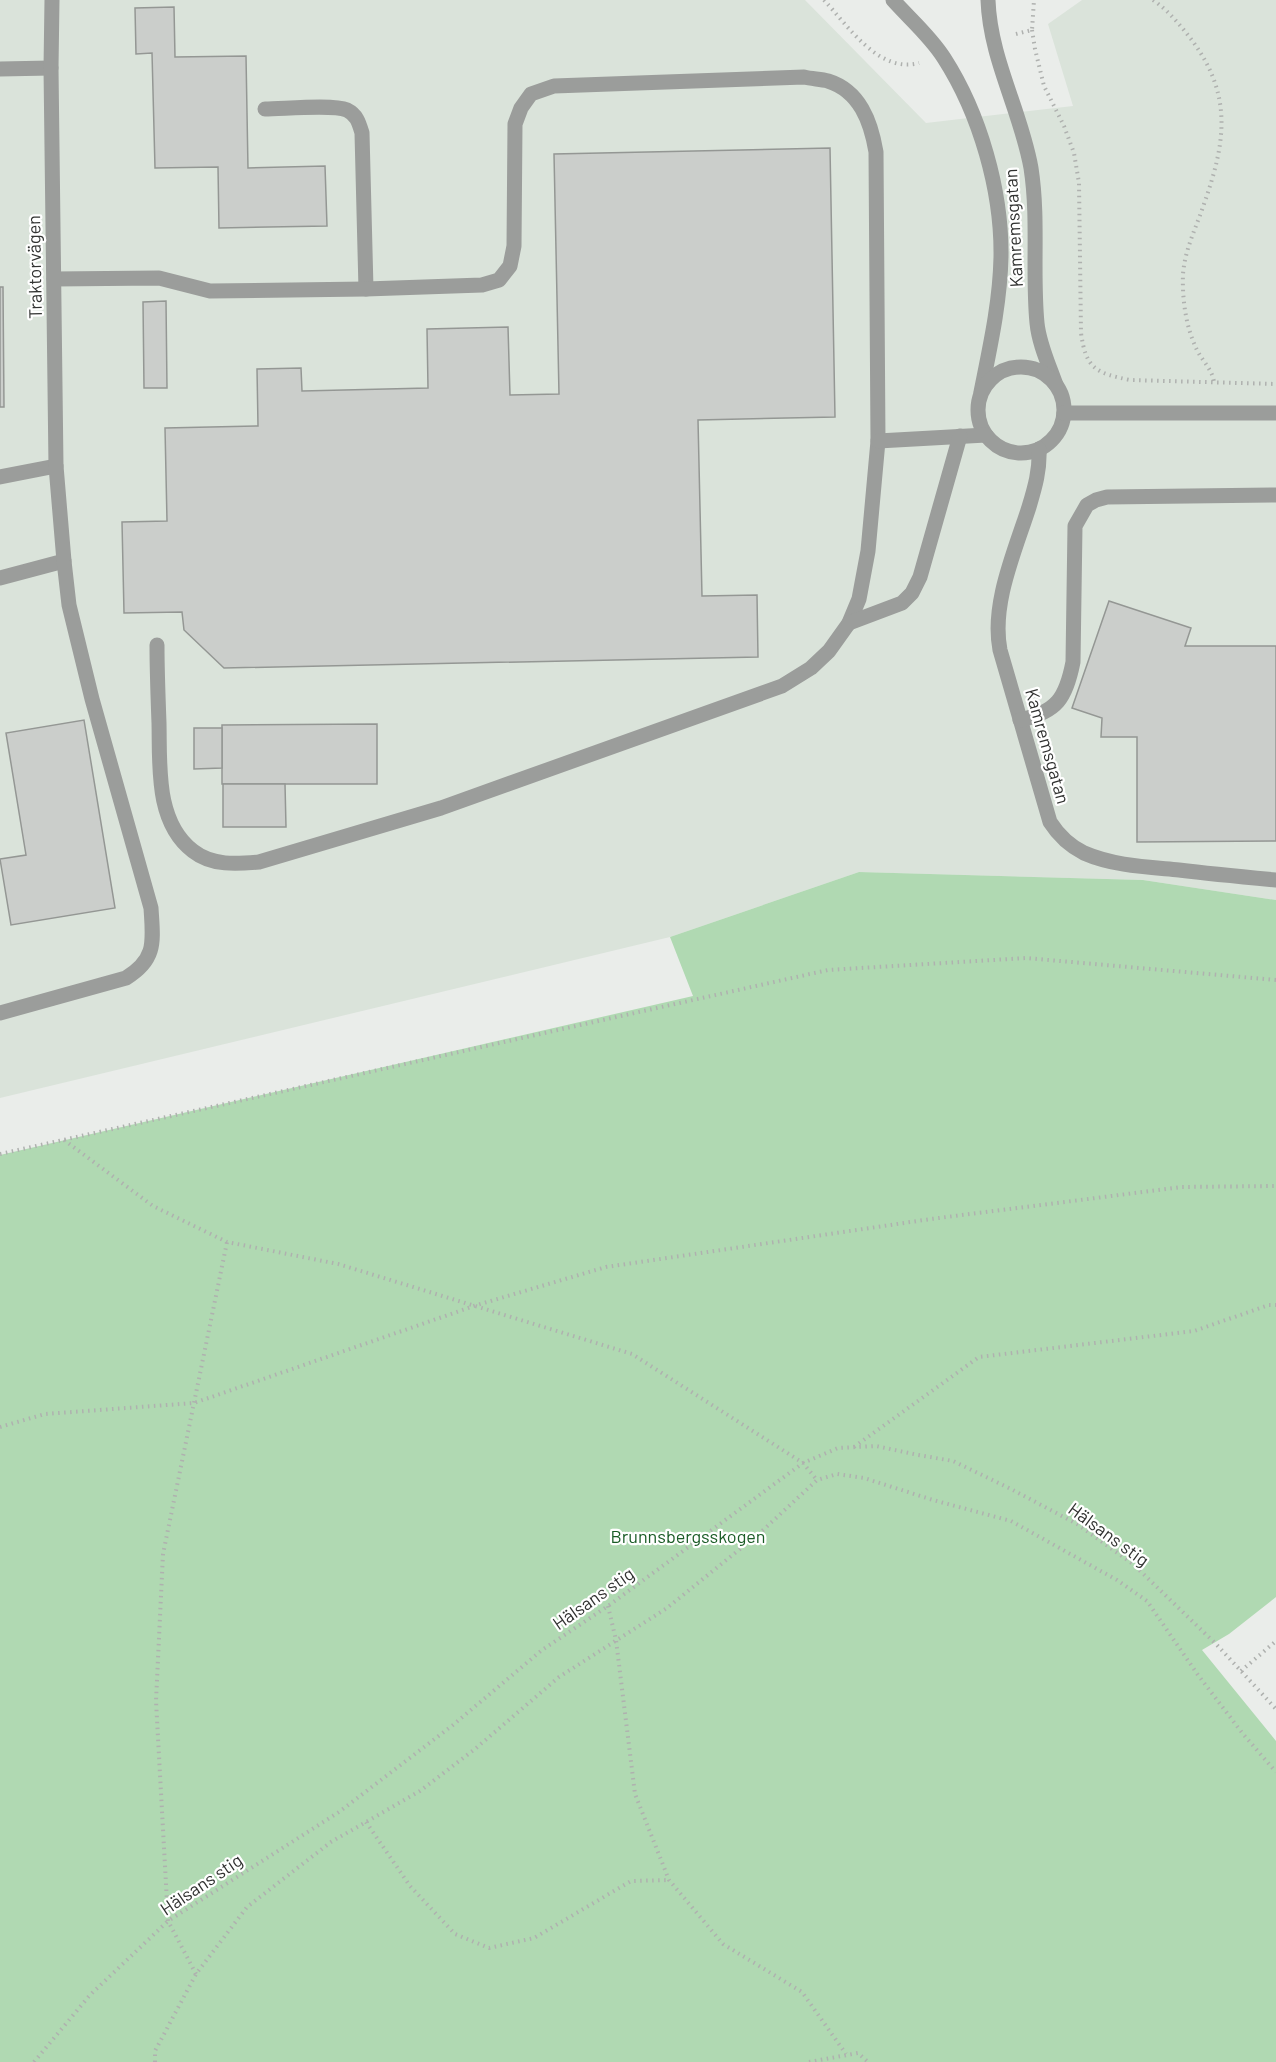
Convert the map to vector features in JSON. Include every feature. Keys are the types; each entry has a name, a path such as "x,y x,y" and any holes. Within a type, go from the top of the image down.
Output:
{"street":[{"name":"Traktorvägen","path":"0,1013 126,978 140,970 150,954 153,939 151,908 92,699 69,605 64,561 56,466 52,0"},
{"name":"Kamremsgatan","path":"893,0 943,56 964,94 980,133 990,173 998,209 1001,257 995,322 981,392"},
{"name":"Kamremsgatan","path":"988,0 998,62 1025,136 1035,208 1037,326 1056,385"},
{"path":"0,69 51,68"},
{"path":"54,279 159,278 210,291 482,285 499,280 510,266 514,246 515,124 521,108 531,94 554,86 804,77 828,81 851,94 872,126 876,152 878,441 868,551 859,599 849,623 829,651 811,668 782,686 441,808 260,862 234,864 212,861 195,853 181,840 170,821 160,784 157,645"},
{"path":"265,109 333,108 347,110 357,118 362,133 366,289"},
{"path":"1017,367 1031,368 1045,374 1056,385 1062,398 1064,413 1060,427 1052,440 1040,449 1010,452 997,446 986,435 980,421 978,407 981,392 996,375 1017,367"},
{"path":"1064,413 1276,413"},
{"path":"878,441 986,435"},
{"path":"849,623 902,603 912,594 920,577 960,436"},
{"name":"Kamremsgatan","path":"1040,449 1038,476 1000,603 996,633 1050,822 1058,834 1082,852 1124,864 1276,880"},
{"path":"0,477 56,466"},
{"path":"1020,720 1049,711 1063,694 1070,677 1073,662 1074,526 1087,505 1107,497 1276,495"},
{"path":"0,578 64,561"}],"path":[{"path":"1153,0 1164,8 1206,60 1215,81 1221,105 1221,148 1204,206 1185,256 1183,275 1184,303 1189,324 1197,350 1212,373 1214,382"},
{"path":"1032,30 1044,86 1064,126 1074,153 1079,183 1081,333 1084,354 1093,366 1108,376 1130,380 1276,384"},
{"path":"0,1154 828,970 1026,958 1276,980"},
{"path":"63,1139 153,1206 227,1242 338,1264 632,1354 803,1463 817,1480"},
{"path":"0,1427 45,1414 194,1403 477,1305 606,1267 931,1219 1182,1188 1276,1185"},
{"path":"195,1974 168,1921 156,1701 163,1554 227,1242"},
{"path":"854,1447 979,1357 1194,1331 1269,1305 1276,1305"},
{"name":"Hälsans stig","path":"34,2062 90,1995 168,1921 339,1812 453,1725 542,1650 608,1606 803,1463 838,1448 876,1446 953,1461 1077,1524 1133,1564 1217,1645 1276,1709"},
{"path":"155,2062 155,2051 195,1974 246,1907 331,1842 420,1791 475,1749 559,1677 667,1608 760,1532 817,1480 837,1474 864,1478 1011,1521 1117,1580 1147,1601 1204,1684 1276,1772"},
{"path":"608,1606 616,1640 635,1794 669,1880 723,1944 801,1992 846,2054"},
{"path":"1241,1671 1276,1641"},
{"path":"366,1822 410,1886 454,1934 489,1948 534,1938 631,1881 669,1880"},
{"path":"809,2062 858,2053 868,2062"}],"shaded area":[{"path":"0,0 805,0 926,123 1073,106 1048,24 1082,0 1276,0 1276,900 1143,880 859,872 670,937 0,1098"}],"green space":[{"name":"Brunnsbergsskogen","path":"859,872 1143,880 1276,900 1276,1597 1229,1634 1202,1650 1276,1741 1276,2062 0,2062 0,1155 693,996 670,937"}],"building":[{"path":"174,7 175,57 246,56 248,168 325,166 327,226 219,228 218,167 155,168 152,53 136,54 135,8"},
{"path":"830,148 835,417 698,420 702,596 757,595 758,657 224,668 184,630 182,612 124,613 122,522 167,521 165,428 258,426 257,369 301,368 302,391 428,388 427,329 508,327 510,395 559,394 554,154"},
{"path":"0,287 3,287 4,407 0,407"},
{"path":"166,301 167,388 144,388 143,302"},
{"path":"1109,601 1191,628 1185,646 1276,646 1276,841 1137,842 1137,737 1101,737 1102,718 1072,708"},
{"path":"84,720 115,908 11,925 0,859 26,855 6,733"},
{"path":"377,724 377,784 222,784 222,725"},
{"path":"194,728 222,728 222,768 194,769"},
{"path":"223,784 285,784 286,827 223,827"}]}
